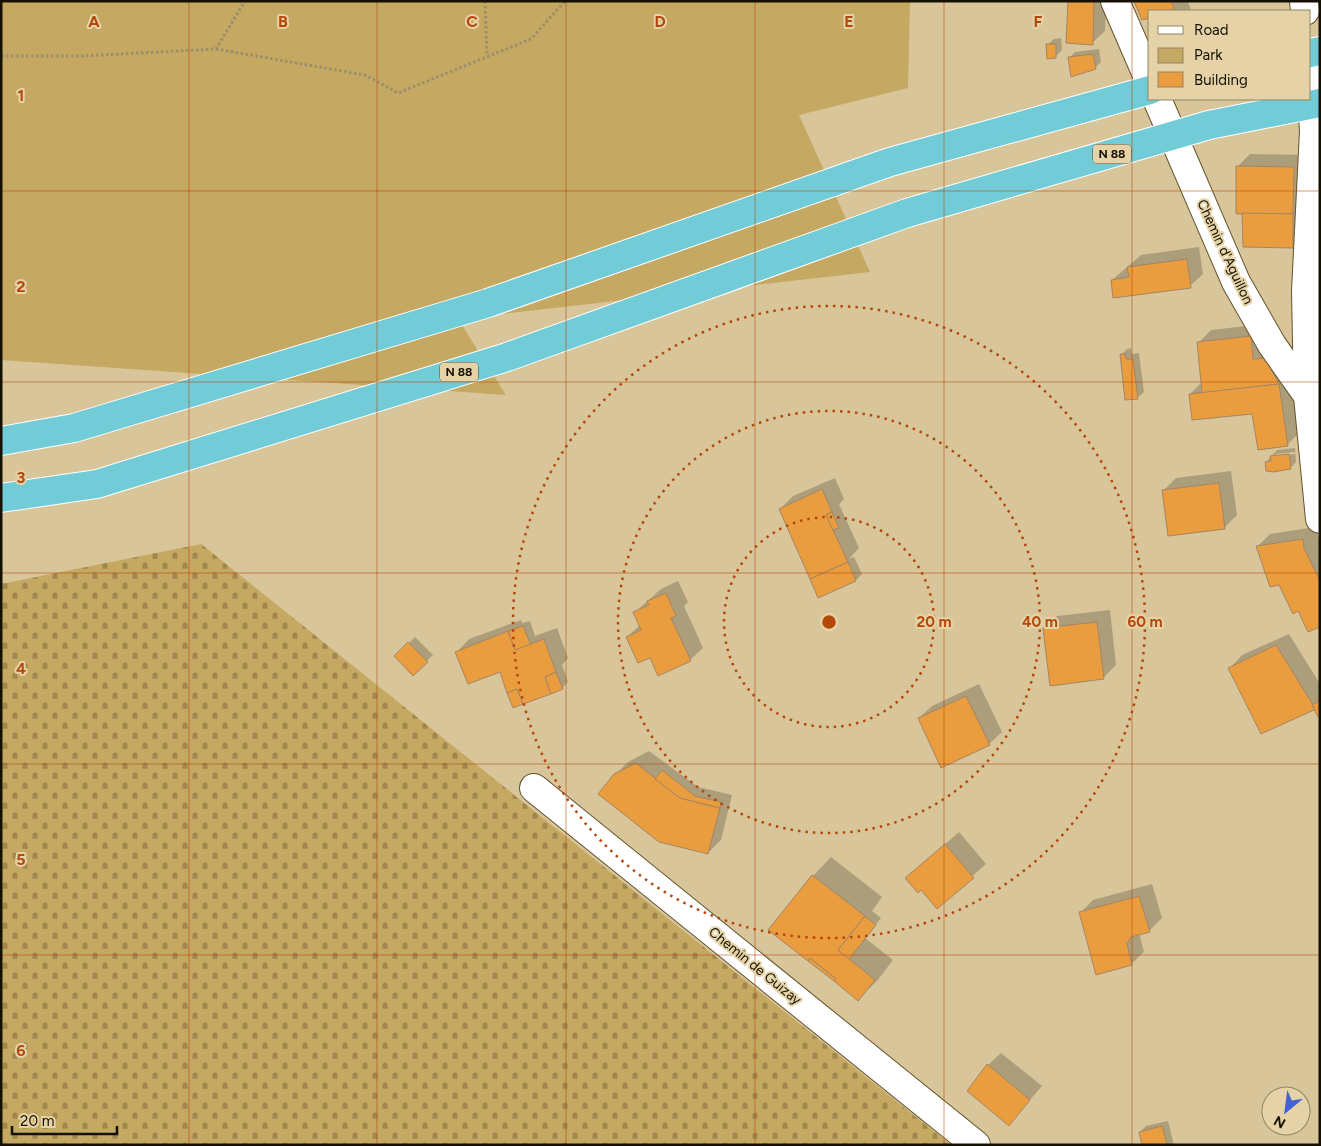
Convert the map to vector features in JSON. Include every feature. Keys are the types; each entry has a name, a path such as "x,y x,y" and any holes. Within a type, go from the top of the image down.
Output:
{"highway":[{"path":"1,441 74,428 488,303 890,162 1148,91"},
{"name":"N 88","path":"1,498 97,484 507,358 907,213 1209,125 1320,103"}],"street":[{"path":"1115,1 1148,77"},
{"path":"1311,87 1314,131 1306,291 1308,396 1320,519"},
{"name":"Chemin d'Aguillon","path":"1157,100 1236,282 1272,345 1308,396"},
{"name":"Chemin de Guizay","path":"534,788 976,1145"}],"path":[{"path":"216,49 245,1"},
{"path":"485,1 487,56"},
{"path":"1,56 83,56 216,49 365,75 398,94 531,39 565,1"}],"green space":[{"path":"1,1 910,1 908,88 799,115 870,272 458,319 506,395 1,360"},
{"path":"201,544 951,1145 1,1145 1,584"}],"building":[{"path":"1068,1 1094,1 1093,45 1066,43"},
{"path":"1134,1 1171,1 1175,10 1148,10 1148,18 1142,20"},
{"path":"1046,44 1056,44 1056,58 1047,59"},
{"path":"1093,54 1096,69 1071,77 1068,57"},
{"path":"1236,166 1294,167 1293,214 1236,214"},
{"path":"1242,213 1293,214 1293,248 1243,247"},
{"path":"1187,259 1191,288 1113,298 1111,280 1129,277 1127,267"},
{"path":"1251,336 1253,359 1265,358 1279,384 1202,393 1197,342"},
{"path":"1120,354 1125,354 1126,359 1133,359 1138,399 1125,400"},
{"path":"1279,384 1288,446 1258,450 1252,414 1192,420 1189,394"},
{"path":"1289,454 1291,469 1273,472 1266,471 1265,462 1271,461 1270,456"},
{"path":"1219,483 1225,529 1168,536 1162,490"},
{"path":"822,489 832,512 826,515 848,562 810,579 779,509"},
{"path":"832,512 839,528 833,530 826,515"},
{"path":"1303,539 1304,548 1320,581 1320,627 1308,632 1298,611 1293,614 1279,585 1270,587 1256,546"},
{"path":"848,562 856,581 818,598 810,579"},
{"path":"666,593 676,616 671,618 691,661 658,676 650,658 638,663 626,637 641,630 633,612 649,605 647,601"},
{"path":"1097,622 1104,679 1050,686 1043,628"},
{"path":"523,626 531,645 515,650 508,631"},
{"path":"508,631 515,650 544,639 556,672 545,677 551,694 523,704 517,689 507,693 500,672 468,684 455,652"},
{"path":"408,642 428,662 413,676 394,656"},
{"path":"1276,645 1313,705 1314,710 1261,734 1228,668"},
{"path":"556,672 563,689 551,694 545,677"},
{"path":"517,689 523,704 513,708 507,693"},
{"path":"966,696 990,745 941,768 918,718"},
{"path":"1320,701 1320,716 1318,717 1312,705"},
{"path":"636,763 680,798 720,808 708,854 659,842 598,794 614,774"},
{"path":"662,770 695,796 721,802 720,808 680,798 655,779"},
{"path":"945,844 974,878 937,909 921,890 918,893 905,878"},
{"path":"812,875 865,916 838,950 875,980 858,1001 834,981 836,979 810,958 808,961 768,930"},
{"path":"1139,896 1150,932 1131,937 1127,944 1132,965 1096,975 1079,912"},
{"path":"865,916 876,925 849,959 838,950"},
{"path":"810,958 836,979 834,981 808,961"},
{"path":"987,1064 1030,1100 1009,1126 967,1091"},
{"path":"1162,1126 1167,1145 1142,1145 1139,1132"}]}
